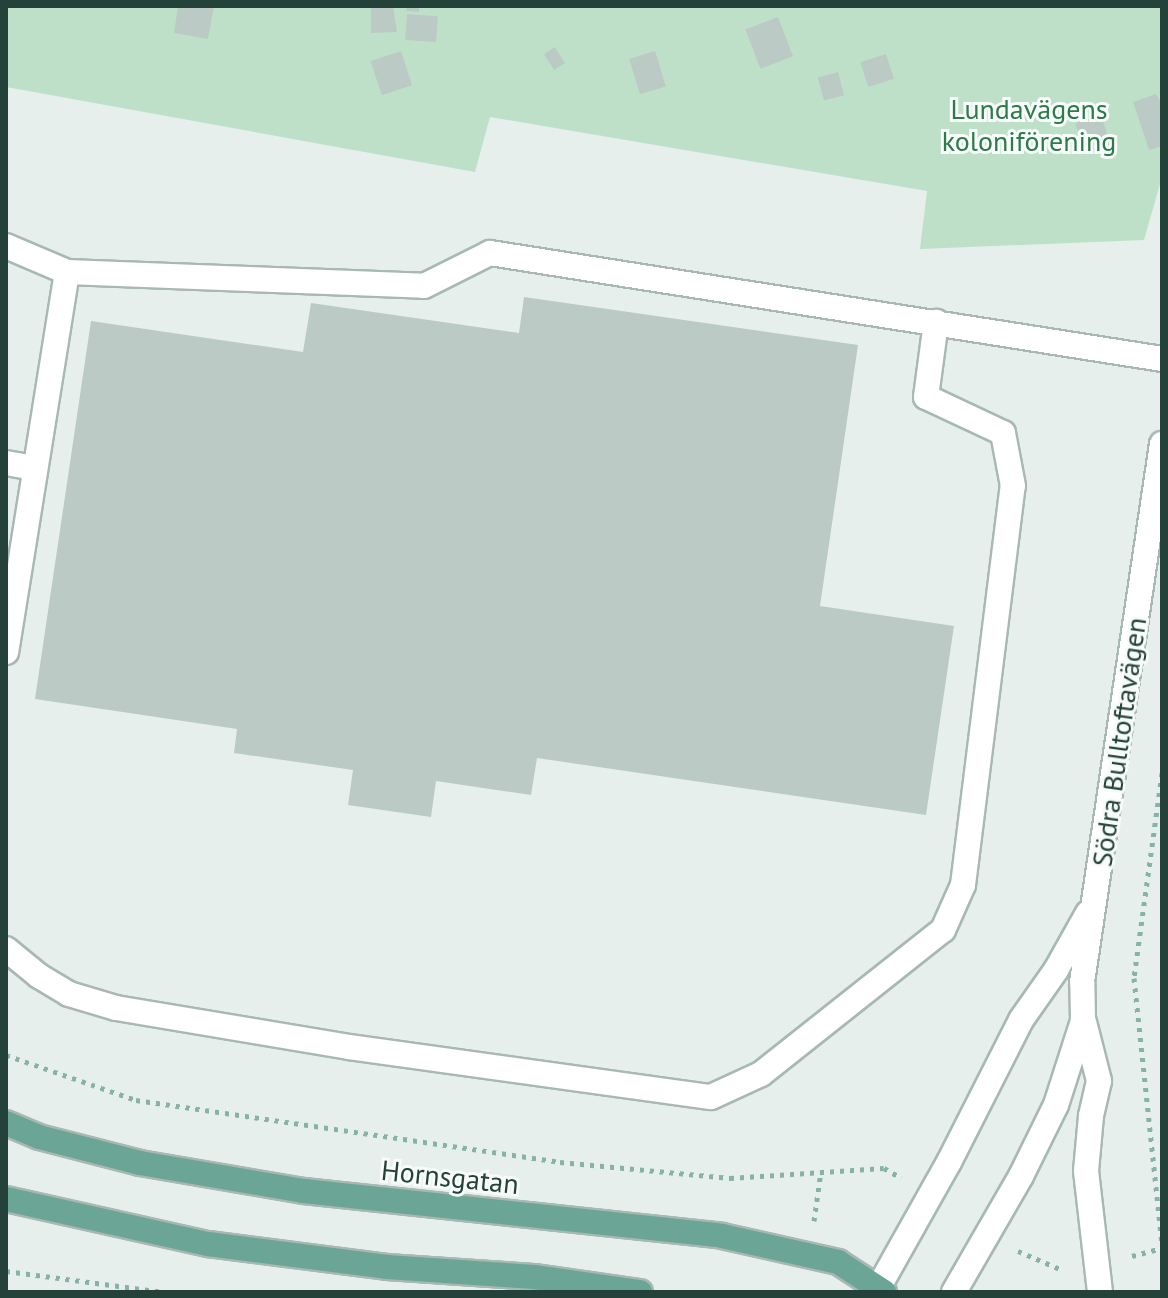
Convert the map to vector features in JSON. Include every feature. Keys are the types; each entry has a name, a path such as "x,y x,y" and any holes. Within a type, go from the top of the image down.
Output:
{"main road":[{"name":"Hornsgatan","path":"6,1123 39,1137 140,1163 304,1191 722,1236 838,1262 879,1291"},
{"path":"6,1199 208,1244 387,1267 534,1277 640,1292"}],"street":[{"path":"6,246 67,272 424,286 490,253 1162,359"},
{"path":"6,652 67,272"},
{"path":"6,949 39,976 69,994 147,1013 349,1047 711,1097 761,1074 943,930 963,885 1013,486 1003,433 926,397 936,322"},
{"name":"Södra Bulltoftavägen","path":"954,1292 1021,1176 1056,1105 1083,1021 1082,982 1162,444"},
{"path":"6,463 34,468"},
{"name":"Södra Bulltoftavägen","path":"879,1291 1021,1020 1056,970 1097,897"},
{"path":"1083,1021 1099,1081 1091,1116 1086,1171 1100,1292"}],"path":[{"path":"1162,773 1134,978 1162,1245"},
{"path":"6,1055 136,1100 210,1113 560,1162 715,1177 821,1171"},
{"path":"6,1271 164,1292"}],"green space":[{"name":"Lundavägens koloniförening","path":"6,6 1162,6 1162,177 1144,240 920,249 927,191 490,117 475,172 6,87"}],"building":[{"path":"178,6 214,6 208,39 174,33"},
{"path":"371,6 393,6 397,32 371,33"},
{"path":"407,6 419,6 419,12 406,11"},
{"path":"407,14 438,16 436,42 405,40"},
{"path":"778,17 793,56 760,69 745,30"},
{"path":"555,47 565,63 554,70 544,54"},
{"path":"401,51 412,85 382,95 371,61"},
{"path":"655,51 666,86 640,94 629,59"},
{"path":"886,54 894,79 868,87 860,62"},
{"path":"838,72 844,95 824,101 818,77"},
{"path":"1156,94 1162,104 1162,146 1149,150 1133,102"},
{"path":"1101,115 1111,146 1086,155 1075,123"},
{"path":"524,297 858,345 820,606 954,626 926,815 537,758 531,795 436,781 431,817 348,805 353,770 234,753 237,729 35,699 91,321 303,352 311,303 519,333"}]}
